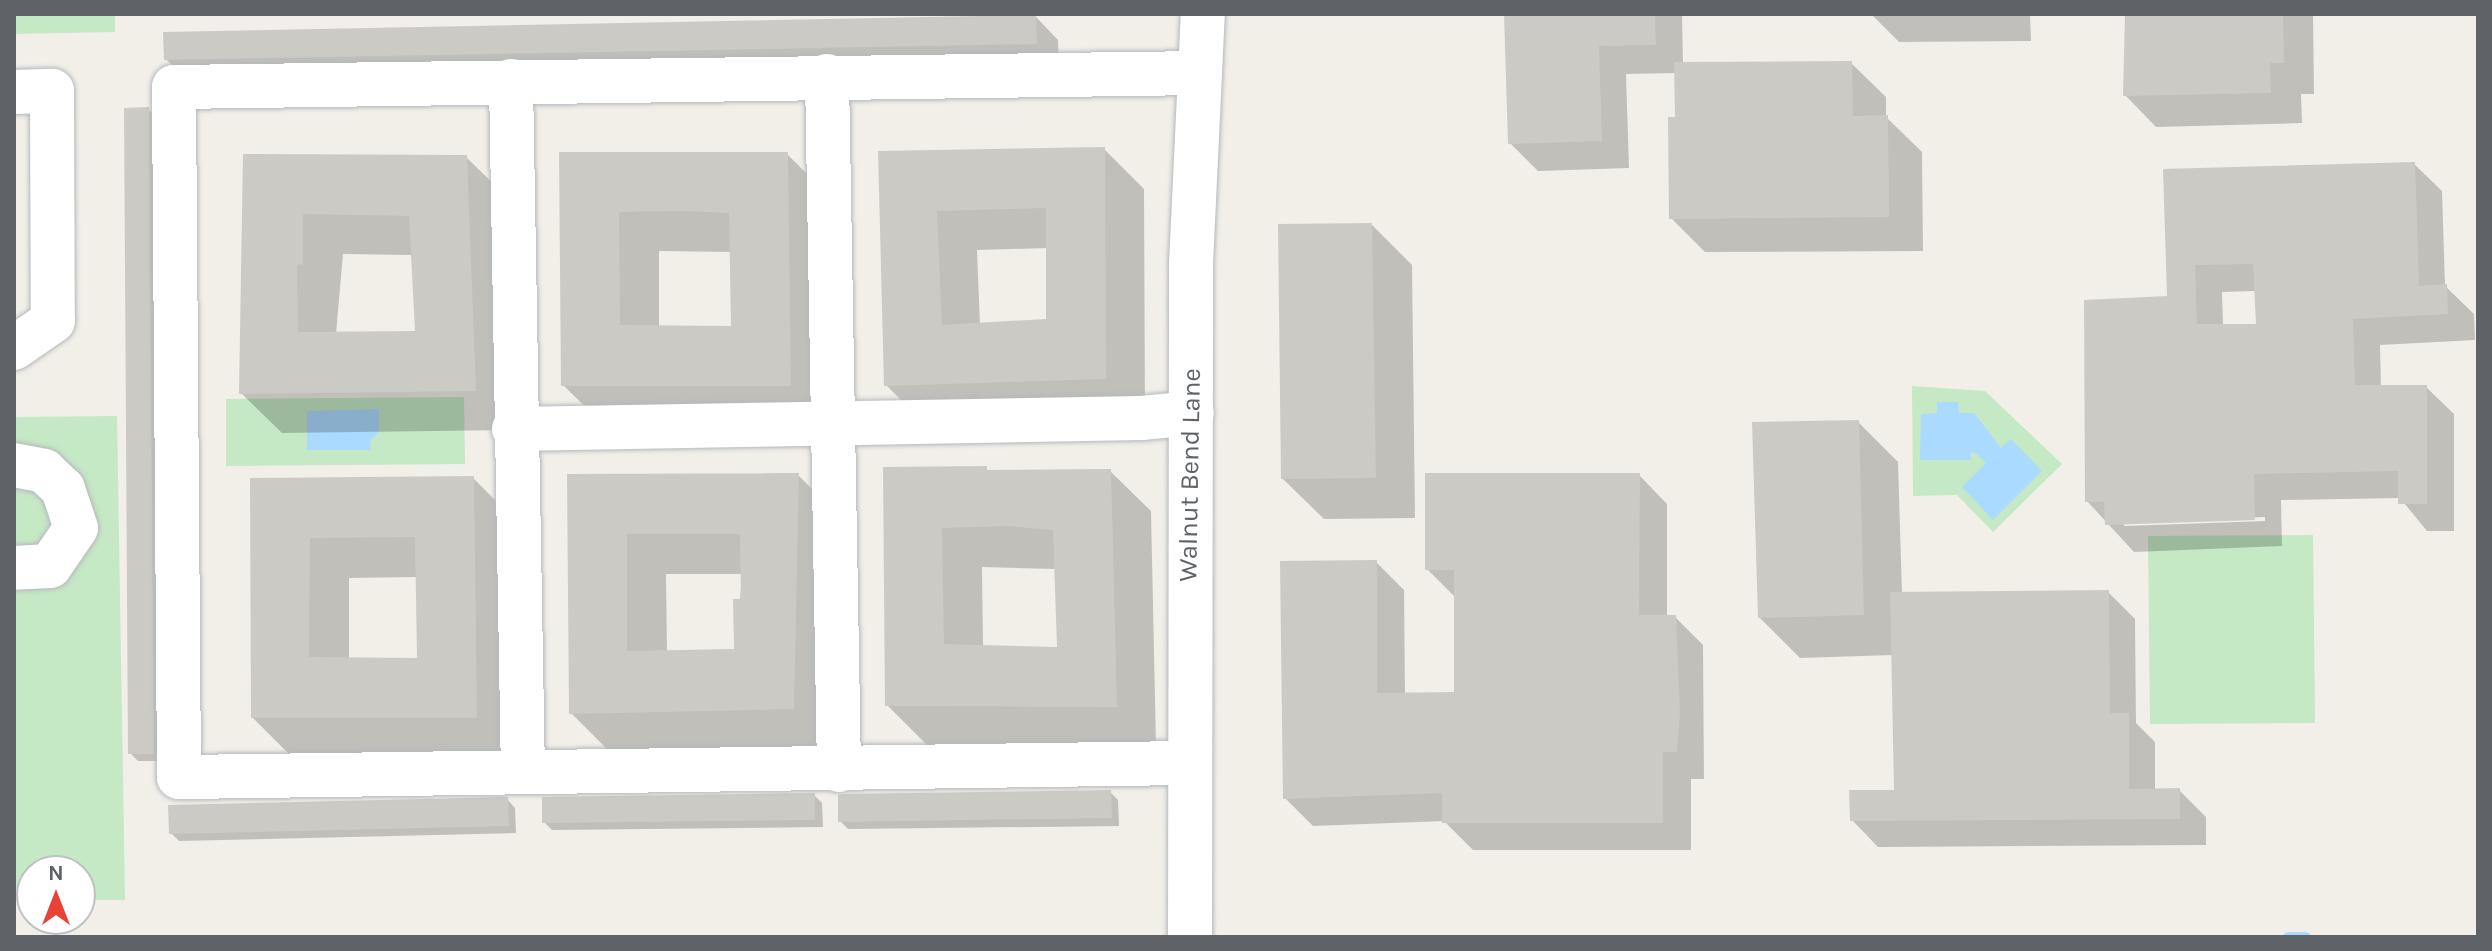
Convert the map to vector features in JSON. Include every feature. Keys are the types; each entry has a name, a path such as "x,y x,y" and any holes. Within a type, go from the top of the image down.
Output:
{"street":[{"name":"Walnut Bend Lane","path":"1190,937 1186,763 1192,413 1191,249 1203,14"},
{"path":"1186,763 179,777 174,87 1198,73"},
{"path":"827,76 839,770"},
{"path":"511,81 514,429 523,772"},
{"path":"14,92 52,91 53,305 53,321 14,348"},
{"path":"514,429 835,420 1142,418 1192,413"},
{"path":"14,465 44,471 63,489 76,528 50,566 14,568"}],"green space":[{"path":"14,14 115,14 115,32 14,34"},
{"path":"1912,386 1985,391 2062,464 1993,532 1957,495 1913,496"},
{"path":"464,397 465,464 226,466 226,399"},
{"path":"117,416 125,900 96,900 96,855 16,855 14,901 14,417"},
{"path":"2313,535 2315,723 2150,724 2148,536"}],"water":[{"path":"1937,402 1958,402 1959,413 1974,413 2001,448 2011,439 2042,471 1993,520 1962,487 1986,463 1976,453 1971,452 1971,460 1920,460 1921,414 1937,413"},
{"path":"379,409 379,432 370,441 371,450 307,450 307,411"}],"building":[{"path":"1504,14 1655,14 1656,45 1599,46 1602,141 1508,144"},
{"path":"2125,14 2283,14 2284,63 2270,63 2271,93 2123,96"},
{"path":"1036,15 1037,44 164,60 163,32"},
{"path":"1852,61 1853,116 1888,115 1889,217 1669,219 1668,117 1675,117 1674,62"},
{"path":"149,107 154,754 128,754 124,108"},
{"path":"1105,147 1106,379 884,386 878,151","holes":["1046,208 1046,319 942,325 937,211"]},
{"path":"559,152 788,152 791,386 561,386","holes":["619,212 729,213 731,326 620,325"]},
{"path":"243,154 467,155 476,391 239,394","holes":["303,214 409,216 415,331 298,332 297,265 303,264"]},
{"path":"2415,162 2419,286 2447,284 2448,314 2353,319 2355,385 2427,385 2427,504 2398,504 2398,471 2254,474 2255,520 2105,525 2104,502 2085,502 2084,300 2167,296 2163,169","holes":["2253,264 2256,324 2197,324 2195,265"]},
{"path":"1372,223 1376,478 1281,479 1278,224"},
{"path":"1859,420 1864,615 1758,618 1752,422"},
{"path":"883,467 1111,469 1117,707 885,706","holes":["1008,526 1053,530 1057,647 944,644 942,528"]},
{"path":"799,473 794,709 569,714 567,474","holes":["627,534 740,534 741,599 733,599 734,649 627,651"]},
{"path":"1425,473 1640,473 1639,615 1676,615 1680,713 1677,752 1663,752 1663,823 1442,823 1442,793 1283,799 1280,561 1377,560 1377,693 1454,692 1454,570 1425,570"},
{"path":"474,476 477,718 251,718 250,478","holes":["415,537 417,658 309,657 310,538"]},
{"path":"2109,590 2110,713 2129,713 2129,789 2180,788 2180,819 1850,821 1849,790 1894,790 1890,592"},
{"path":"1111,790 1112,818 838,822 838,795 844,794"},
{"path":"815,793 815,820 542,823 542,797"},
{"path":"508,797 509,826 169,834 168,805"}],"waterway":[{"path":"2288,937 2305,937"}]}
